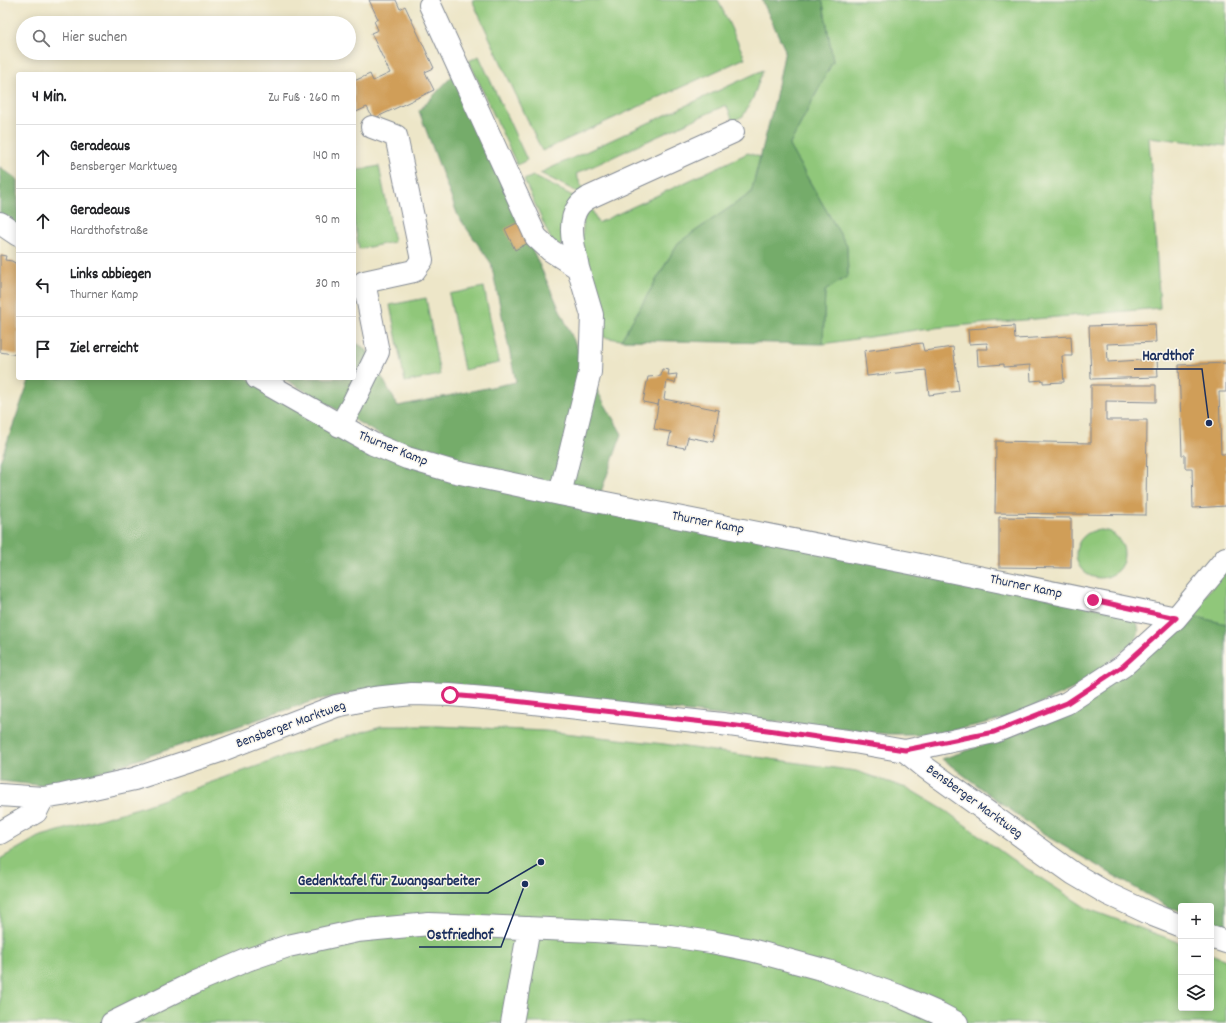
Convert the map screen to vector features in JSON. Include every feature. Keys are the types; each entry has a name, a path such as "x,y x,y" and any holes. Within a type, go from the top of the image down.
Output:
{"street":[{"path":"430,5 536,237 550,250 578,268"},
{"path":"340,426 378,352 364,282 414,270 422,260 396,136 372,127"},
{"path":"560,494 590,372 592,316 578,268 572,232 573,220 577,208 581,203 590,197 733,132"},
{"path":"0,223 16,234"},
{"name":"Thurner Kamp","path":"260,380 373,444 407,458 451,471 1176,618"},
{"path":"905,750 994,732 1067,703 1123,666 1176,618 1226,558"},
{"name":"Bensberger Marktweg","path":"0,795 43,798 83,792 134,779 216,752 336,706 374,698 412,694 450,695 496,699 722,724 905,750 926,768 1074,874 1108,894 1178,925"},
{"path":"0,833 36,812 43,798"},
{"path":"112,1023 202,979 247,960 288,946 357,931 429,924 670,936 711,942 751,950 828,971 899,996 957,1023"},
{"path":"512,1023 529,928"},
{"path":"1214,937 1226,942"}],"green space":[{"path":"472,0 718,0 745,58 542,151"},
{"path":"762,0 821,0 823,3 833,61 789,146 847,246 848,276 825,291 823,344 621,340 678,243 751,193 775,100 785,50"},
{"path":"821,0 1226,0 1226,146 1149,137 1160,308 922,329 823,344 825,291 848,276 847,246 789,146 833,61 823,3"},
{"path":"479,56 527,160 517,165 469,61"},
{"path":"763,70 753,98 743,116 733,121 726,105 576,174 583,190 579,193 540,173"},
{"path":"453,75 595,387 622,434 598,500 414,455 286,380 356,380 356,343 366,349 398,406 516,382 491,263 458,216 419,111"},
{"path":"748,153 760,157 751,193 678,243 621,340 603,337 604,331 581,245 584,217 587,211 591,208 598,223"},
{"path":"379,166 394,242 359,249 356,233 356,171"},
{"path":"0,167 16,179 16,226 0,217"},
{"path":"533,176 575,197 563,244 561,246 552,242 524,180"},
{"path":"484,287 499,363 464,370 449,294"},
{"path":"426,298 440,375 405,382 390,305"},
{"path":"29,380 250,380 379,455 1134,616 1139,630 1133,643 1077,687 1011,717 939,734 887,734 494,690 366,690 313,701 56,787 0,781 0,462"},
{"path":"1100,530 1109,532 1117,537 1122,545 1124,554 1122,563 1117,571 1109,576 1100,578 1091,576 1083,571 1078,563 1076,554 1078,545 1083,537 1091,532"},
{"path":"1226,570 1226,624 1189,615"},
{"path":"1189,615 1226,624 1226,928 1214,924 1214,903 1178,903 1178,911 1168,907 1043,834 942,759 1018,733"},
{"path":"381,726 438,726 546,731 664,744 856,771 909,789 946,811 1010,858 1088,909 1178,942 1178,1011 1214,1011 1214,955 1226,960 1226,1023 0,1023 0,859 38,837 138,808 292,754"}],"building":[{"path":"369,0 396,0 400,9 405,6 434,68 425,72 434,90 373,119 367,107 356,112 356,80 370,74 373,81 390,73 371,33 378,30 374,21 378,19"},
{"path":"521,221 532,241 515,250 505,229"},
{"path":"0,255 6,256 5,260 12,261 16,264 16,355 0,352"},
{"path":"1155,324 1156,342 1107,344 1108,362 1157,359 1158,377 1091,379 1089,326"},
{"path":"1014,326 1015,339 1071,336 1072,356 1062,356 1064,382 1043,383 1043,380 1031,381 1030,365 1004,367 1004,364 978,366 977,349 988,349 987,343 969,344 968,329"},
{"path":"922,343 924,351 953,347 959,391 929,395 926,370 867,376 864,351"},
{"path":"1226,363 1226,392 1219,392 1221,454 1226,454 1226,506 1193,508 1192,468 1185,468 1185,455 1182,455 1179,365"},
{"path":"662,369 669,370 668,375 677,374 675,383 667,381 664,399 719,410 713,442 688,437 685,448 668,445 671,432 654,429 659,400 658,405 643,402 648,377 661,376"},
{"path":"1091,385 1156,385 1156,402 1106,401 1106,420 1147,420 1146,515 995,513 996,441 1091,443"},
{"path":"999,517 1071,518 1071,568 999,567"}],"place":[{"name":"Hardthof","path":"1209,423"},
{"name":"Gedenktafel für Zwangsarbeiter","path":"541,862"},
{"name":"Ostfriedhof","path":"525,884"}],"route":[{"path":"450,695 722,724 905,750 994,732 1067,703 1123,666 1176,618 1093,600"}]}
